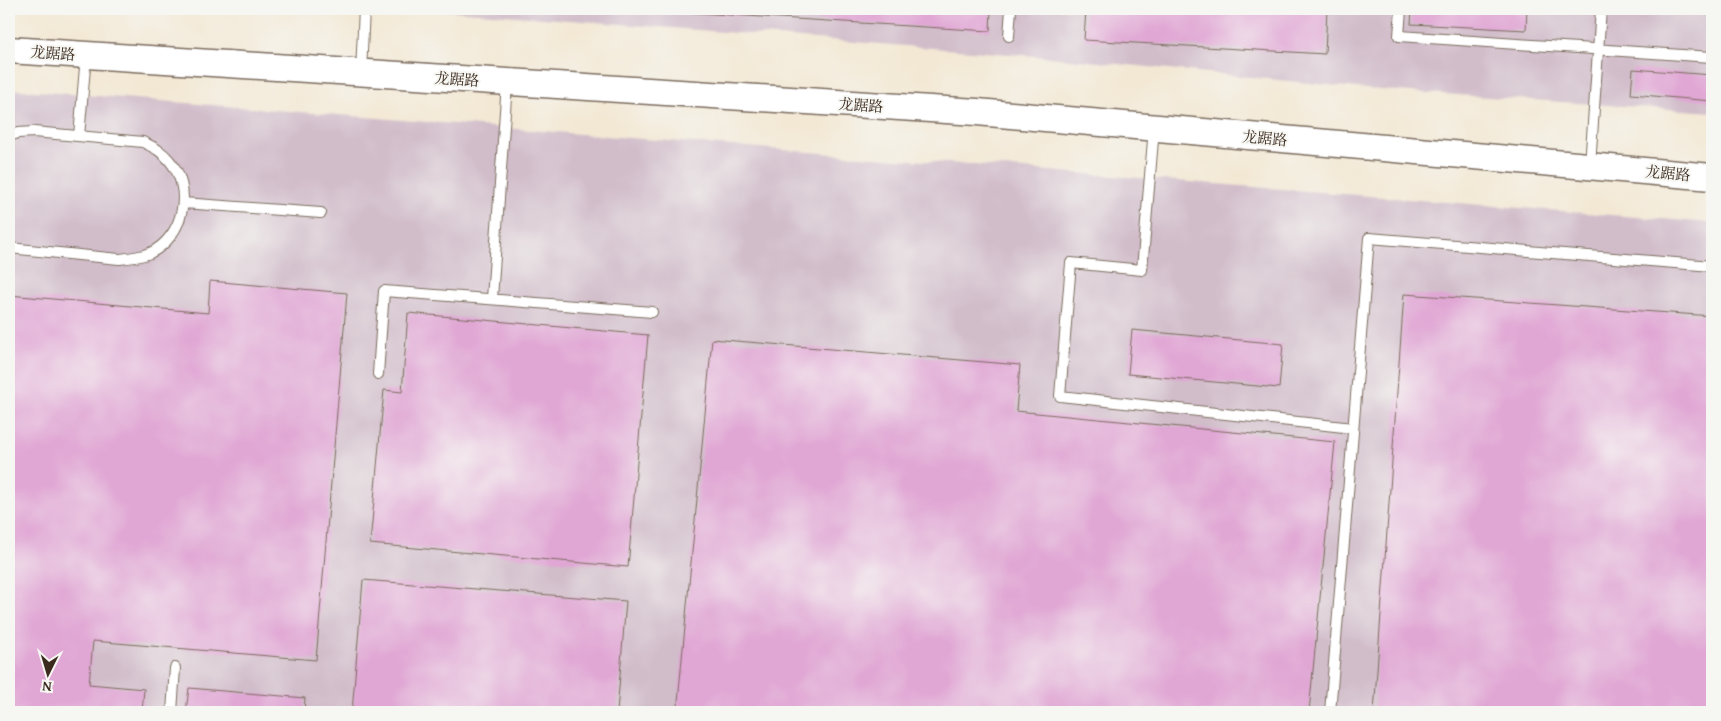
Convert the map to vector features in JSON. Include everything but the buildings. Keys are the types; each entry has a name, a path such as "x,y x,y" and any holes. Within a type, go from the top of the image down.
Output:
{"street":[{"name":"龙踞路","path":"9,50 977,112 1712,177"}],"lane":[{"path":"361,73 364,9"},
{"path":"1009,36 1011,9"},
{"path":"1401,9 1399,36 1712,57"},
{"path":"1590,166 1601,9"},
{"path":"79,136 86,55"},
{"path":"492,299 507,82"},
{"path":"1154,128 1142,270 1071,263 1060,396 1353,428"},
{"path":"9,136 18,133 34,132 144,142 157,149 169,160 177,173 182,187 183,203 180,219 173,232 163,244 150,253 135,258 119,259 9,248"},
{"path":"183,203 321,213"},
{"path":"1330,712 1369,238 1712,266"},
{"path":"378,374 384,291 652,312"},
{"path":"172,712 175,668"}],"shaded area":[{"path":"426,9 1712,9 1712,112 1367,89 1048,57"},
{"path":"9,89 1712,223 1712,712 9,712"}]}
